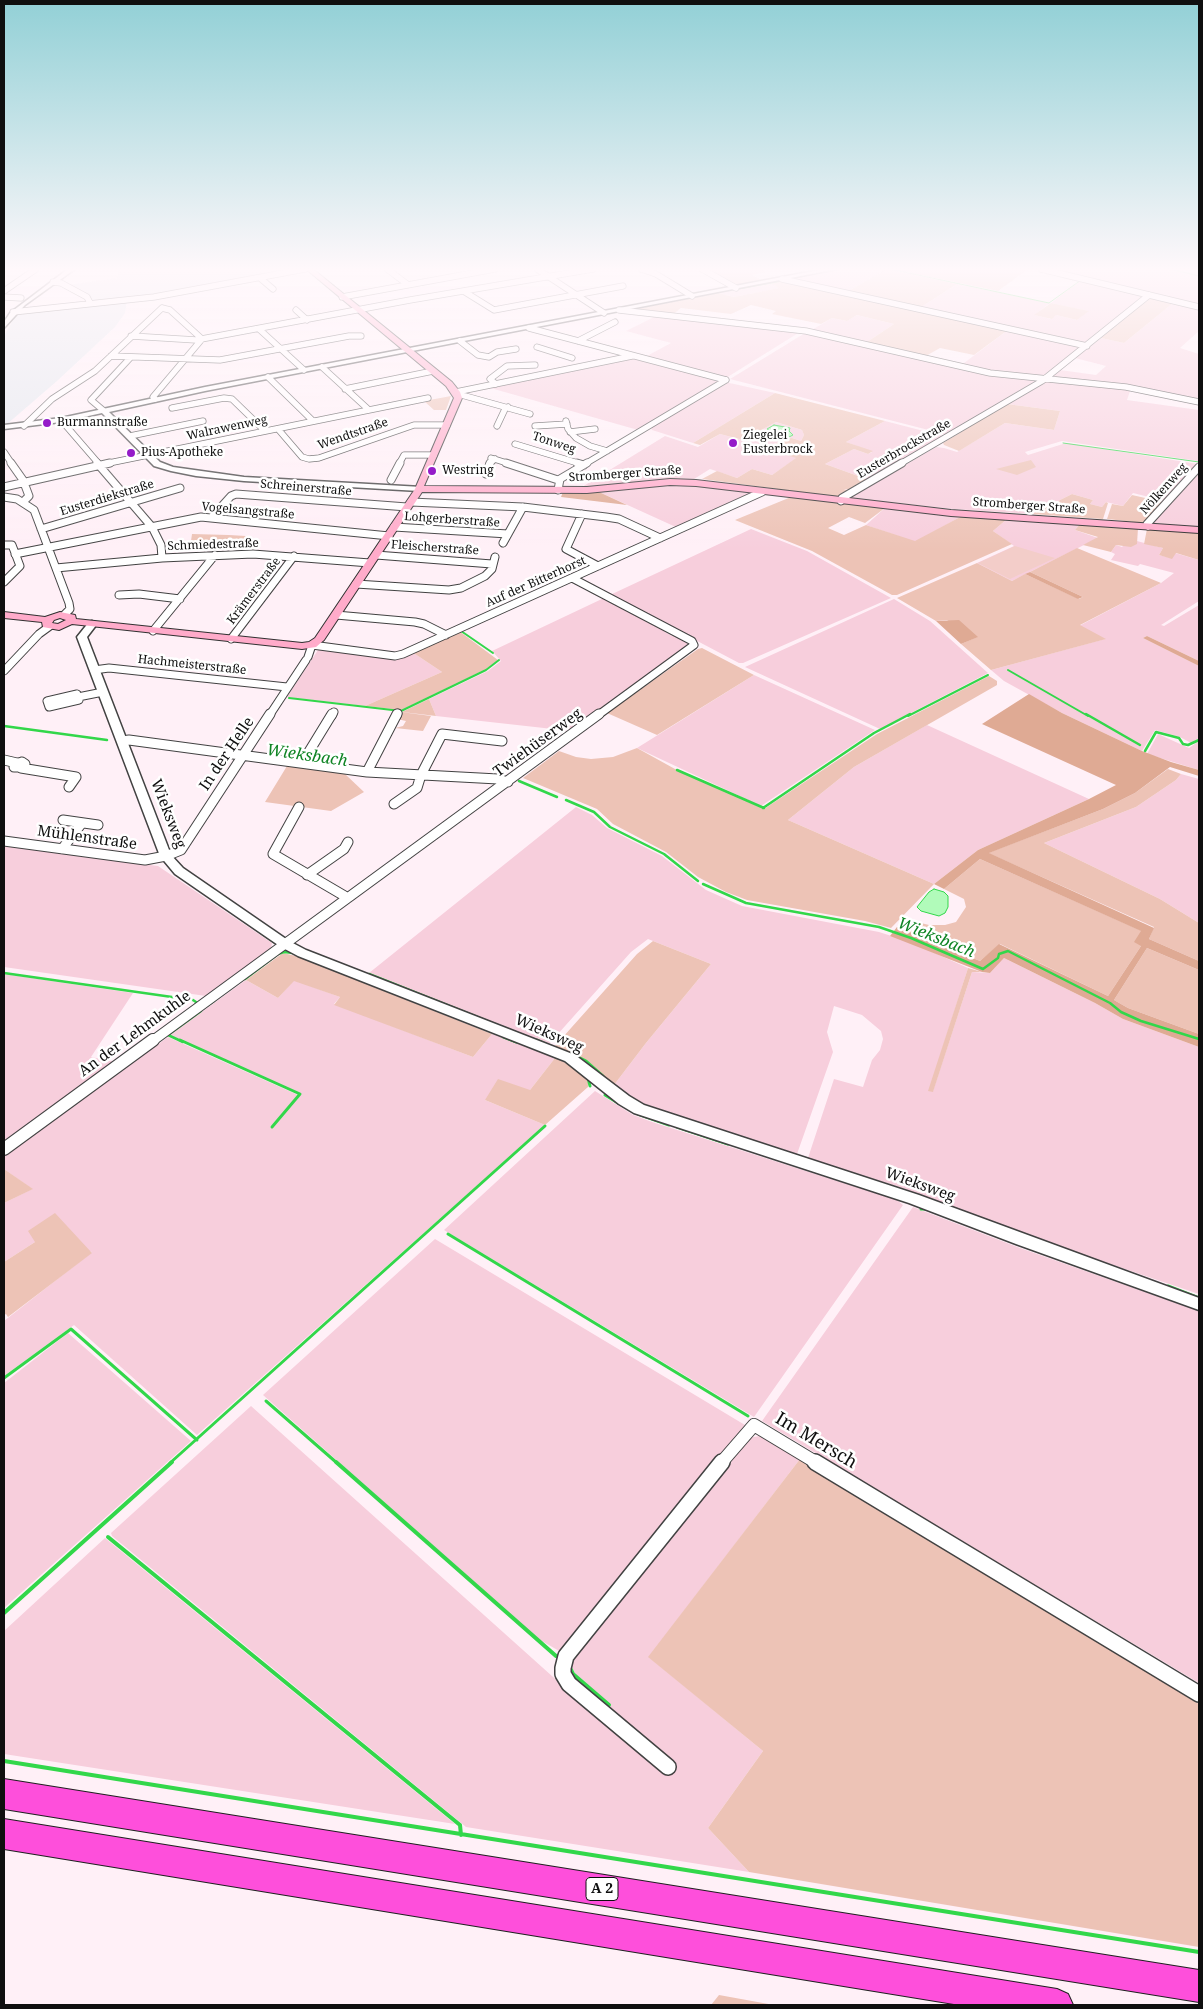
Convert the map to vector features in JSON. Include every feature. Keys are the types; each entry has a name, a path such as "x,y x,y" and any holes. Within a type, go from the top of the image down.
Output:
{"highway":[{"name":"A 2","path":"4,1794 1199,1986"},
{"path":"4,1834 1057,2005"}],"main road":[{"path":"4,616 49,623 55,616 92,624 153,631 302,646 312,645 319,640 420,489 458,400 457,393 423,363"},
{"name":"Stromberger Straße","path":"420,489 607,489 683,482 959,513 1199,530"}],"street":[{"path":"24,426 52,399 95,371 103,363"},
{"path":"104,411 91,400 126,363"},
{"path":"155,399 153,397 182,363"},
{"path":"296,363 304,370"},
{"path":"4,428 60,420 155,399 345,363"},
{"path":"457,393 600,363"},
{"path":"486,474 493,459 558,480 726,380 659,363"},
{"path":"945,363 990,373 1137,388 1199,402"},
{"name":"Eusterbrockstraße","path":"841,501 842,498 1045,379 1066,363"},
{"path":"496,384 490,379 507,366 535,366"},
{"path":"322,367 369,410"},
{"path":"346,389 433,371"},
{"path":"268,377 313,421"},
{"path":"205,389 214,400"},
{"path":"457,393 530,414"},
{"path":"172,408 232,398 265,431"},
{"name":"Walrawenweg","path":"4,487 100,465 428,398"},
{"path":"497,426 505,409 508,407"},
{"name":"Stromberger Straße","path":"104,411 148,455 163,467 196,474 420,489"},
{"path":"60,420 152,527 161,545 162,558"},
{"path":"130,436 203,421"},
{"path":"535,426 566,422 570,432 583,443 607,451"},
{"name":"Wendtstraße","path":"278,429 302,457 309,459 319,458 414,425 447,425"},
{"path":"570,432 594,429"},
{"name":"Tonweg","path":"515,444 528,446 584,465"},
{"path":"4,452 24,482 29,496 23,502"},
{"path":"391,480 404,455 434,455"},
{"name":"Nölkenweg","path":"1148,526 1147,524 1199,468"},
{"path":"558,480 558,490"},
{"name":"Eusterdiekstraße","path":"41,529 180,488"},
{"name":"Auf der Bitterhorst","path":"312,645 395,656 403,654 762,492"},
{"name":"Schreinerstraße","path":"212,517 236,494 409,504"},
{"path":"4,497 23,502 34,510 69,603 68,618"},
{"name":"Lohgerberstraße","path":"409,504 523,507 619,519 660,538"},
{"name":"Lohgerberstraße","path":"503,543 523,507"},
{"path":"582,514 566,549 598,566"},
{"name":"Vogelsangstraße","path":"15,554 190,519 212,517 392,532"},
{"name":"Lohgerberstraße","path":"392,532 508,534"},
{"path":"4,545 12,545 20,566 4,582"},
{"path":"153,631 215,555"},
{"name":"Schmiedestraße","path":"56,568 215,555 373,559"},
{"name":"Krämerstraße","path":"231,639 294,556"},
{"name":"Fleischerstraße","path":"356,584 449,590 461,588 485,576 492,568 493,560 373,559"},
{"name":"Twiehüserweg","path":"285,944 694,645 692,642 572,578"},
{"path":"119,595 139,594 180,598"},
{"path":"336,615 415,622 446,634"},
{"path":"4,671 49,623"},
{"name":"Wieksweg","path":"92,624 82,637 166,856 179,872 285,944 302,953 570,1058 624,1100 639,1109 914,1199 1199,1304"},
{"name":"In der Helle","path":"166,856 181,850 307,658 312,645"},
{"name":"Hachmeisterstraße","path":"94,670 109,668 287,687"},
{"path":"78,697 103,692"},
{"path":"302,763 334,712"},
{"path":"366,772 398,713"},
{"path":"394,804 417,788 421,775 442,734 502,741"},
{"path":"123,741 129,740 366,772 498,779 508,782"},
{"path":"4,760 76,777 69,786"},
{"path":"299,807 273,854 348,898"},
{"path":"64,820 98,825"},
{"path":"62,849 82,823"},
{"name":"Mühlenstraße","path":"4,841 145,860 166,856"},
{"path":"307,875 344,849 348,842"},
{"name":"An der Lehmkuhle","path":"4,1149 285,944"},
{"name":"Im Mersch","path":"668,1767 569,1684 563,1674 566,1656 738,1442 754,1425 1199,1694"}],"shaded area":[{"path":"4,363 77,363 6,425 4,425"},
{"path":"607,363 650,363 721,381 638,430 487,387"},
{"path":"667,363 751,363 726,378"},
{"path":"756,363 949,363 1038,381 949,434 944,434 730,379"},
{"path":"964,363 1062,363 1047,376 1041,377 960,366"},
{"path":"1093,363 1199,363 1199,401 1051,377 1060,370 1096,375 1106,366"},
{"path":"1046,381 1131,388 1127,400 1199,410 1198,461 1062,441 1025,452 1028,455 1066,443 1198,464 1165,501 1133,493 1123,506 1106,502 1102,507 1090,504 1093,500 1072,494 1032,514 953,509 849,498 936,447 957,452 1005,423 1054,430 1060,411 1007,404"},
{"path":"725,382 775,393 693,443 652,430 651,427"},
{"path":"775,393 885,421 846,442 873,451 868,454 854,449 825,464 869,480 850,490 844,489 848,491 838,497 702,479 717,471 737,478 752,469 772,475 796,458 777,452 781,449 773,446 782,439 792,438 801,441 804,435 802,430 776,422 743,440 720,434 700,445 693,443"},
{"path":"451,396 446,410 434,410 424,401"},
{"path":"1007,404 1060,411 1054,430 1005,423 959,451 944,445 943,443"},
{"path":"885,421 943,436 869,480 825,464 854,449 868,454 872,452 846,442"},
{"path":"776,422 802,430 804,435 801,441 792,438 782,439 773,446 782,449 778,452 797,458 772,475 752,469 737,478 710,469 694,479 657,480 582,487 665,436 698,447 720,434 743,440"},
{"path":"774,425 790,428 789,431 793,435 785,439 775,437 775,434 767,429"},
{"path":"1031,460 1036,467 1017,475 996,469"},
{"path":"1199,472 1199,527 1150,523"},
{"path":"670,485 710,486 753,493 678,528 599,492"},
{"path":"563,492 599,492 627,505 561,497"},
{"path":"1072,494 1093,500 1090,504 1102,507 1106,502 1108,503 1103,519 1032,514"},
{"path":"1132,495 1163,502 1144,523 1107,519 1112,504 1123,506"},
{"path":"791,497 885,508 865,523 849,517 828,528 844,535 866,525 915,541 962,516 1007,519 993,531 1012,544 897,595 892,595 812,551 735,520"},
{"path":"885,508 962,516 915,542 866,525"},
{"path":"1007,519 1080,524 1075,530 1098,538 1012,581 977,563 1014,546 993,531"},
{"path":"1080,524 1138,528 1137,544 1131,547 1116,545 1111,552 1083,545 1098,537 1075,530"},
{"path":"751,529 807,551 891,598 743,663 739,663 610,595"},
{"path":"1147,529 1199,532 1199,560 1176,553 1172,559 1159,555 1163,548 1144,544"},
{"path":"192,534 246,536 244,539 191,541"},
{"path":"1137,541 1163,548 1159,555 1171,558 1175,553 1199,560 1199,601 1161,625 1164,626 1199,605 1199,661 1147,636 1143,638 1199,666 1199,738 1191,743 1180,737 1155,730 1142,751 1062,713 1004,681 991,670 1105,639 1079,626 1161,583 1174,573 1140,564 1138,566 1111,560 1115,554 1111,552 1116,545 1122,547 1124,545 1137,544"},
{"path":"1015,546 1055,558 1010,579 978,563"},
{"path":"1077,548 1161,583 1080,625 1106,639 991,670 961,644 977,637 947,620 936,621 897,598 977,563 1012,581 1025,574 1079,599 1083,597 1030,572"},
{"path":"1030,572 1083,597 1078,599 1025,574"},
{"path":"604,598 667,631 665,632 672,636 674,635 687,641 688,647 571,731 436,716 429,699 488,671 501,661 492,651"},
{"path":"894,599 930,621 988,673 880,729 745,667"},
{"path":"959,620 978,637 961,644 936,621"},
{"path":"459,631 498,660 486,669 401,710 365,706 442,672 412,652"},
{"path":"1147,636 1199,661 1199,666 1143,638"},
{"path":"702,648 754,675 657,735 607,713 698,649"},
{"path":"318,650 395,658 412,652 442,672 365,706 287,697"},
{"path":"754,675 875,730 761,806 637,748"},
{"path":"989,676 997,681 997,685 854,767 788,820 934,884 891,928 865,921 747,900 726,892 698,877 666,852 613,824 597,809 523,778 559,751 576,757 591,759 613,757 637,748 675,769 764,809 877,734"},
{"path":"1029,694 1062,713 1142,751 1199,770 1199,776 1170,767 1135,793 1103,809 989,853 1154,928 1149,939 1199,961 1199,970 1147,948 1114,1000 1128,1008 1199,1034 1199,1047 1123,1019 1004,958 990,973 982,972 890,936 897,927 980,961 999,944 1108,996 1141,946 1134,942 1141,931 980,859 944,889 934,884 978,850 1116,785 982,724"},
{"path":"429,699 436,716 402,712"},
{"path":"401,712 431,716 423,731 395,728 403,726 406,721 397,719"},
{"path":"927,725 1089,799 978,850 934,884 788,820 854,767"},
{"path":"1158,734 1189,748 1199,741 1199,770 1147,754"},
{"path":"287,766 345,774 364,792 331,811 265,802"},
{"path":"1168,769 1181,774 1176,780 1136,807 1044,843 1160,899 1199,923 1199,961 1149,939 1154,927 988,853 1103,809 1135,793"},
{"path":"1181,774 1199,779 1199,923 1160,899 1044,843 1136,807 1176,780"},
{"path":"576,807 592,815 607,828 662,856 706,890 742,906 879,932 910,942 968,968 929,1091 933,1091 972,972 990,973 1004,958 1123,1019 1199,1047 1199,1294 1021,1234 905,1189 808,1158 834,1079 863,1087 872,1060 880,1050 883,1039 881,1031 862,1015 834,1006 827,1032 833,1052 797,1154 658,1111 626,1095 614,1085 711,964 648,939 631,952 549,1044 369,973"},
{"path":"4,846 158,866 272,943 271,949 206,996 4,967"},
{"path":"980,859 1142,931 1141,946 1108,996 1000,944 980,961 903,930 913,921 929,925 945,925 956,922 966,907 964,899 944,889"},
{"path":"934,889 944,892 948,896 948,907 945,913 939,916 921,911 917,907 929,892"},
{"path":"653,941 711,964 614,1085 587,1061 555,1046 637,954"},
{"path":"1147,948 1199,970 1199,1034 1128,1008 1114,1000"},
{"path":"283,953 296,956 492,1034 473,1057 334,1005 340,997 294,981 278,998 246,980"},
{"path":"968,968 982,972 972,972 933,1092 928,1091"},
{"path":"4,974 133,993 91,1057 116,1062 4,1144"},
{"path":"246,980 278,998 294,980 340,997 334,1004 473,1057 492,1034 555,1058 530,1090 485,1100 545,1125 197,1435 74,1325 4,1376 4,1321 92,1252 35,1242 4,1262 4,1203 32,1189 4,1169 4,1156 168,1037 298,1095 270,1127 272,1128 301,1094 170,1035"},
{"path":"555,1058 573,1066 588,1079 588,1087 545,1125 485,1100 498,1079 530,1090"},
{"path":"595,1091 633,1115 897,1200 903,1205 754,1417 444,1230"},
{"path":"4,1169 33,1189 4,1203"},
{"path":"913,1207 1020,1248 1199,1311 1199,1683 762,1421"},
{"path":"55,1213 92,1253 8,1317 6,1314 4,1315 4,1262 35,1242 28,1231"},
{"path":"435,1239 745,1425 561,1652 540,1640 263,1395"},
{"path":"68,1333 191,1441 4,1608 4,1383"},
{"path":"251,1406 601,1720 611,1705 575,1673 571,1666 570,1658 748,1438 760,1436 800,1459 649,1657 763,1751 708,1828 749,1872 466,1827 112,1536 111,1533"},
{"path":"800,1459 1199,1704 1199,1947 749,1872 708,1828 763,1751 648,1657"},
{"path":"105,1538 455,1824 4,1754 4,1631"},
{"path":"719,1995 774,2005 711,2005"}],"waterway":[{"path":"1063,443 1199,462"},
{"path":"461,631 493,653"},
{"path":"289,698 401,711 486,670 499,660"},
{"path":"1008,670 1088,716"},
{"path":"908,716 988,675"},
{"path":"763,808 874,733 910,714"},
{"path":"1086,714 1140,745"},
{"name":"Wieksbach","path":"4,726 107,740"},
{"path":"1145,751 1156,732 1179,738 1183,744 1188,745 1199,740"},
{"path":"677,770 763,808"},
{"name":"Wieksbach","path":"519,781 557,797"},
{"name":"Wieksbach","path":"566,800 594,812 610,827 664,854 698,881"},
{"name":"Wieksbach","path":"703,884 746,903 879,927 911,938 983,969 998,958 999,954 1008,951 1110,1003 1121,1012 1141,1021 1199,1039"},
{"path":"261,933 274,942"},
{"path":"245,979 278,954 284,952 293,953"},
{"path":"4,973 193,1000 196,1002 196,1005"},
{"path":"369,974 540,1042"},
{"path":"208,1005 214,1001"},
{"path":"183,1042 168,1035 201,1011"},
{"path":"503,1037 516,1042"},
{"path":"180,1040 300,1094 272,1127"},
{"path":"512,1040 517,1042"},
{"path":"537,1040 546,1044"},
{"path":"576,1056 586,1061 603,1076"},
{"path":"588,1078 590,1086"},
{"path":"605,1095 618,1103"},
{"path":"638,1114 669,1125"},
{"path":"196,1439 545,1126"},
{"path":"677,1127 728,1144"},
{"path":"921,1209 927,1209"},
{"path":"448,1234 748,1416"},
{"path":"1168,1286 1199,1298"},
{"path":"4,1378 71,1329 196,1439"},
{"path":"266,1401 337,1463"},
{"path":"170,1463 196,1439"},
{"path":"4,1613 172,1462"},
{"path":"336,1462 556,1656"},
{"path":"108,1537 460,1825 461,1834"},
{"path":"570,1668 573,1674 609,1705"},
{"path":"4,1761 461,1834"},
{"path":"461,1834 1199,1952"}],"place":[{"name":"Burmannstraße","path":"47,423"},
{"name":"Ziegelei Eusterbrock","path":"733,443"},
{"name":"Pius-Apotheke","path":"131,453"},
{"name":"Westring","path":"432,471"}]}
